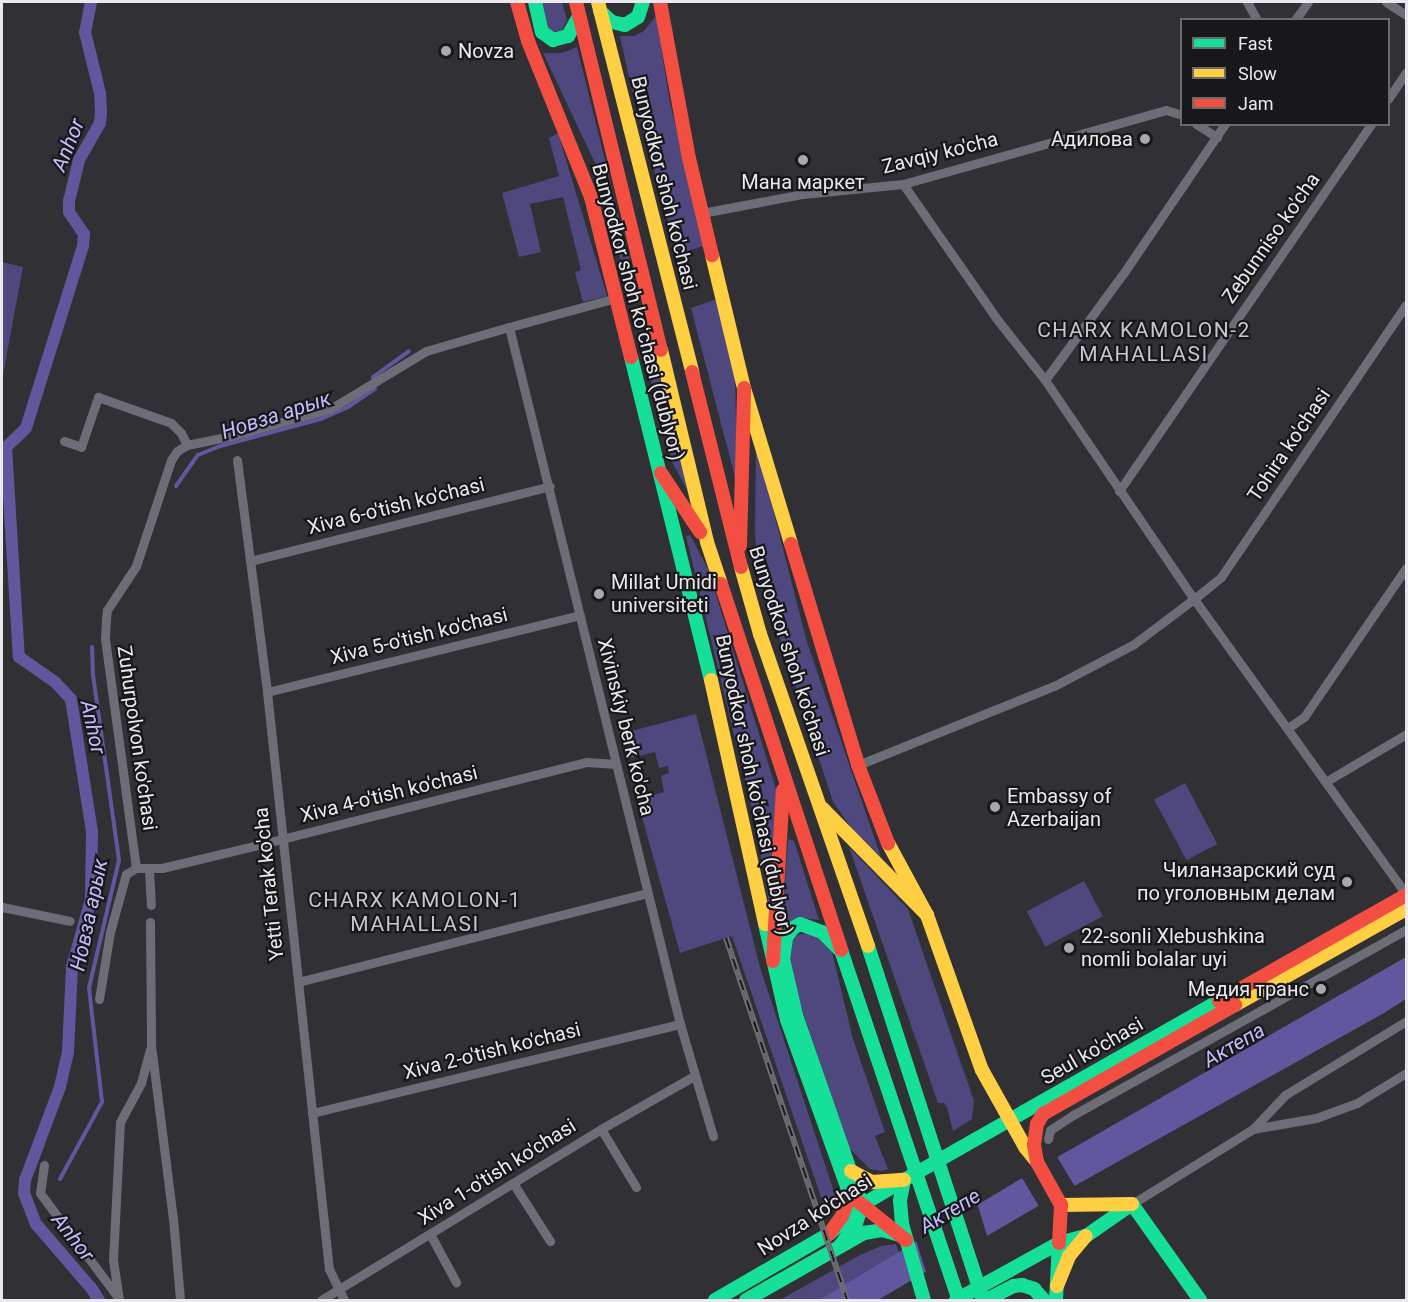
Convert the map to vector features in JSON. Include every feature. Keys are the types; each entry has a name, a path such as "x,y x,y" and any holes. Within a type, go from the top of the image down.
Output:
{"main road":[{"name":"Bunyodkor shoh koʻchasi (dublyor)","path":"517,2 528,40 587,187 693,602 773,967 787,1020 850,1195"},
{"path":"535,2 542,32 553,40 568,36 573,31 579,16"},
{"path":"576,2 707,542 957,1300 1059,1243 1086,1236"},
{"path":"599,6 612,22 625,26 638,17 643,2"},
{"path":"660,2 689,158 744,388 858,765 888,843 927,915 969,1037 998,1101 1024,1147 1037,1162"},
{"name":"Bunyodkor shoh ko'chasi","path":"599,6 740,564 984,1300"},
{"path":"740,564 744,388"},
{"path":"661,473 707,542"},
{"path":"773,967 784,781"},
{"path":"819,805 927,915"},
{"name":"Seul ko'chasi","path":"904,1180 1407,894"},
{"name":"Seul ko'chasi","path":"1061,1205 1037,1162 1035,1131 1040,1119 1048,1111 1407,909"},
{"path":"840,1246 856,1223 862,1205 792,1001 783,959 786,938 793,928 800,924 822,932 843,955"},
{"path":"998,1101 1011,1111 1025,1111"},
{"path":"988,1132 1007,1136 1024,1147"},
{"path":"850,1171 862,1179 876,1182 904,1180 900,1209 906,1240 923,1295"},
{"name":"Novza ko'chasi","path":"716,1300 829,1234 862,1205 904,1180"},
{"path":"829,1234 842,1216 850,1195 906,1240"},
{"path":"1056,1300 1061,1205 1132,1204"},
{"path":"1057,1286 1069,1256 1086,1236 1132,1204"},
{"path":"1132,1204 1200,1300"},
{"name":"Novza ko'chasi","path":"746,1300 864,1233 878,1230 906,1240"},
{"path":"984,1300 1014,1286 1022,1285 1034,1289 1044,1300"}],"street":[{"path":"1247,2 1256,18"},
{"path":"1296,18 1308,2"},
{"path":"1386,2 1407,15"},
{"path":"1390,98 1407,72"},
{"name":"Zavqiy ko'cha","path":"702,213 803,194 903,184 1166,110 1180,114"},
{"path":"1199,126 1216,137"},
{"path":"1045,380 1125,271 1224,126"},
{"name":"Zebunniso ko'cha","path":"1119,491 1370,126"},
{"path":"903,184 996,318 1045,380 1194,599 1407,894"},
{"path":"64,441 81,447 98,397 171,423 188,445 313,414 346,401 426,351 616,298"},
{"name":"Tohira ko'chasi","path":"858,765 1054,686 1134,644 1221,577 1407,305"},
{"name":"Xivinskiy berk ko'cha","path":"509,327 550,486 680,1024 713,1136"},
{"name":"Zuhurpolvon ko'chasi","path":"136,868 105,638 106,619 108,610 136,566 171,460 177,451 188,445"},
{"name":"Yetti Terak ko'cha","path":"237,460 267,692 329,1269 344,1300"},
{"name":"Xiva 6-o'tish ko'chasi","path":"250,561 550,486"},
{"path":"1288,728 1304,717 1407,568"},
{"name":"Xiva 5-o'tish ko'chasi","path":"267,692 580,615"},
{"path":"1327,781 1407,734"},
{"name":"Xiva 4-o'tish ko'chasi","path":"136,868 149,869 282,840 587,762 616,764"},
{"path":"99,999 108,931 126,874 136,868"},
{"path":"149,869 151,905"},
{"path":"298,982 647,893"},
{"path":"2,907 70,921"},
{"path":"150,922 151,1045 171,1196 180,1300"},
{"path":"1048,1139 1050,1130 1073,1116 1407,930"},
{"path":"1132,1204 1253,1130 1285,1095 1407,1021"},
{"name":"Xiva 2-o'tish ko'chasi","path":"312,1113 680,1024"},
{"path":"119,1300 113,1260 120,1122 141,1083 151,1045"},
{"path":"1253,1130 1316,1118 1357,1103 1406,1074"},
{"name":"Xiva 1-o'tish ko'chasi","path":"321,1300 601,1129 694,1076"},
{"path":"601,1129 636,1187"},
{"path":"44,1166 40,1192 119,1300"},
{"path":"513,1183 550,1240"},
{"path":"430,1234 456,1282"}],"shaded area":[{"path":"541,2 562,2 567,20 562,30 554,32 549,29"},
{"path":"656,16 670,103 706,245 691,250 690,258 679,260 631,86 620,36 634,36 644,31"},
{"path":"577,47 636,286 628,289 596,165 543,53 562,53"},
{"path":"558,133 607,296 583,302 575,272 581,270 563,197 530,204 541,252 519,257 502,193 559,176 549,138"},
{"path":"2,262 23,267 2,380"},
{"path":"717,299 735,367 737,485 691,308"},
{"path":"650,340 691,497 672,462 641,342"},
{"path":"756,443 807,642 881,857 852,829 833,802 758,570 755,534"},
{"path":"690,535 708,569 777,792 770,909 755,821 686,536"},
{"path":"696,714 760,967 837,1201 825,1209 732,936 680,953 637,799 664,792 661,776 669,773 668,766 659,768 655,752 630,758 624,733"},
{"path":"1185,783 1217,844 1186,860 1154,799"},
{"path":"788,839 794,841 819,920 800,918 782,927"},
{"path":"849,847 908,909 974,1101 972,1119 953,1131 947,1107 944,1103 938,1103"},
{"path":"1084,881 1103,916 1045,947 1027,912"},
{"path":"807,933 817,937 832,952 853,1039 885,1132 875,1136 888,1169 882,1171 870,1169 849,1148 789,971 787,950 797,935"},
{"name":"Актепа","path":"1406,957 1406,999 1384,1013 1026,1213 878,1300 819,1300 1047,1163"},
{"path":"896,1244 899,1253 819,1300 780,1300 860,1255 881,1246"}],"pier":[{"path":"1056,1155 1076,1188 1041,1210 1021,1176"},
{"path":"977,1203 988,1239 927,1275 916,1240"}],"waterway":[{"name":"Anhor","path":"91,2 85,32 100,93 100,123 79,160 69,201 69,212 84,234 83,246 26,428 6,447 19,657 55,682 71,699 92,832 91,899 72,967 68,1052 60,1087 25,1180 24,1193 36,1224 99,1300"},
{"name":"Новза арык","path":"176,486 198,455 220,446 321,419 348,407 375,389 373,377 409,351"},
{"name":"Новза арык","path":"60,1179 102,1102 89,988 119,860 93,675 92,647"}],"railway":[{"path":"726,938 847,1300"}],"traffic: fast":[{"path":"535,2 542,32 553,40 568,36 579,16"},
{"path":"600,11 612,22 625,25 638,17 643,2"},
{"path":"631,357 711,680"},
{"path":"765,924 787,1020 850,1195"},
{"path":"839,949 822,932 800,924 793,928 786,938 783,959 796,1015 862,1205 855,1226 840,1246"},
{"path":"868,946 983,1300"},
{"path":"841,950 959,1300"},
{"path":"715,1300 829,1234 862,1205 904,1180 1219,1001"},
{"path":"904,1180 900,1201 902,1224 924,1300"},
{"path":"1132,1204 1200,1300"},
{"path":"956,1300 1059,1243 1086,1236 1132,1204"},
{"path":"746,1300 864,1233 882,1230 896,1234"},
{"path":"1056,1300 1059,1243"},
{"path":"986,1300 1014,1286 1022,1285 1034,1289 1044,1300"}],"traffic: slow":[{"path":"598,2 692,372"},
{"path":"712,255 744,388 791,544"},
{"path":"661,350 707,542 721,584"},
{"path":"741,567 760,634 868,946"},
{"path":"711,680 765,924"},
{"path":"822,808 927,915"},
{"path":"888,843 927,915 982,1070 1025,1147 1037,1162"},
{"path":"1235,1005 1406,909"},
{"path":"851,1171 872,1182 904,1180"},
{"path":"1061,1205 1132,1204"},
{"path":"1057,1286 1069,1256 1086,1236"}],"traffic: jam":[{"path":"517,2 528,41 591,197 631,357"},
{"path":"576,2 661,350"},
{"path":"660,2 689,158 712,255"},
{"path":"692,372 741,567"},
{"path":"740,546 744,388"},
{"path":"661,473 700,532"},
{"path":"791,544 858,765 888,843"},
{"path":"721,584 841,950"},
{"path":"773,961 783,790"},
{"path":"1219,1001 1406,895"},
{"path":"1059,1243 1061,1205 1037,1162 1034,1145 1037,1124 1043,1114 1235,1005"},
{"path":"829,1234 842,1216 850,1195 906,1240"}],"place":[{"name":"Novza","path":"446,51"},
{"name":"Адилова","path":"1145,139"},
{"name":"Мана маркет","path":"803,160"},
{"name":"Millat Umidi universiteti","path":"599,594"},
{"name":"Embassy of Azerbaijan","path":"995,807"},
{"name":"Чиланзарский суд по уголовным делам","path":"1347,882"},
{"name":"22-sonli Xlebushkina nomli bolalar uyi","path":"1069,948"},
{"name":"Медия транс","path":"1321,989"}],"district":[{"name":"CHARX KAMOLON-2 MAHALLASI","path":"1144,342"},
{"name":"CHARX KAMOLON-1 MAHALLASI","path":"415,912"}],"water label":[{"name":"Актепе","path":"950,1211"}]}
